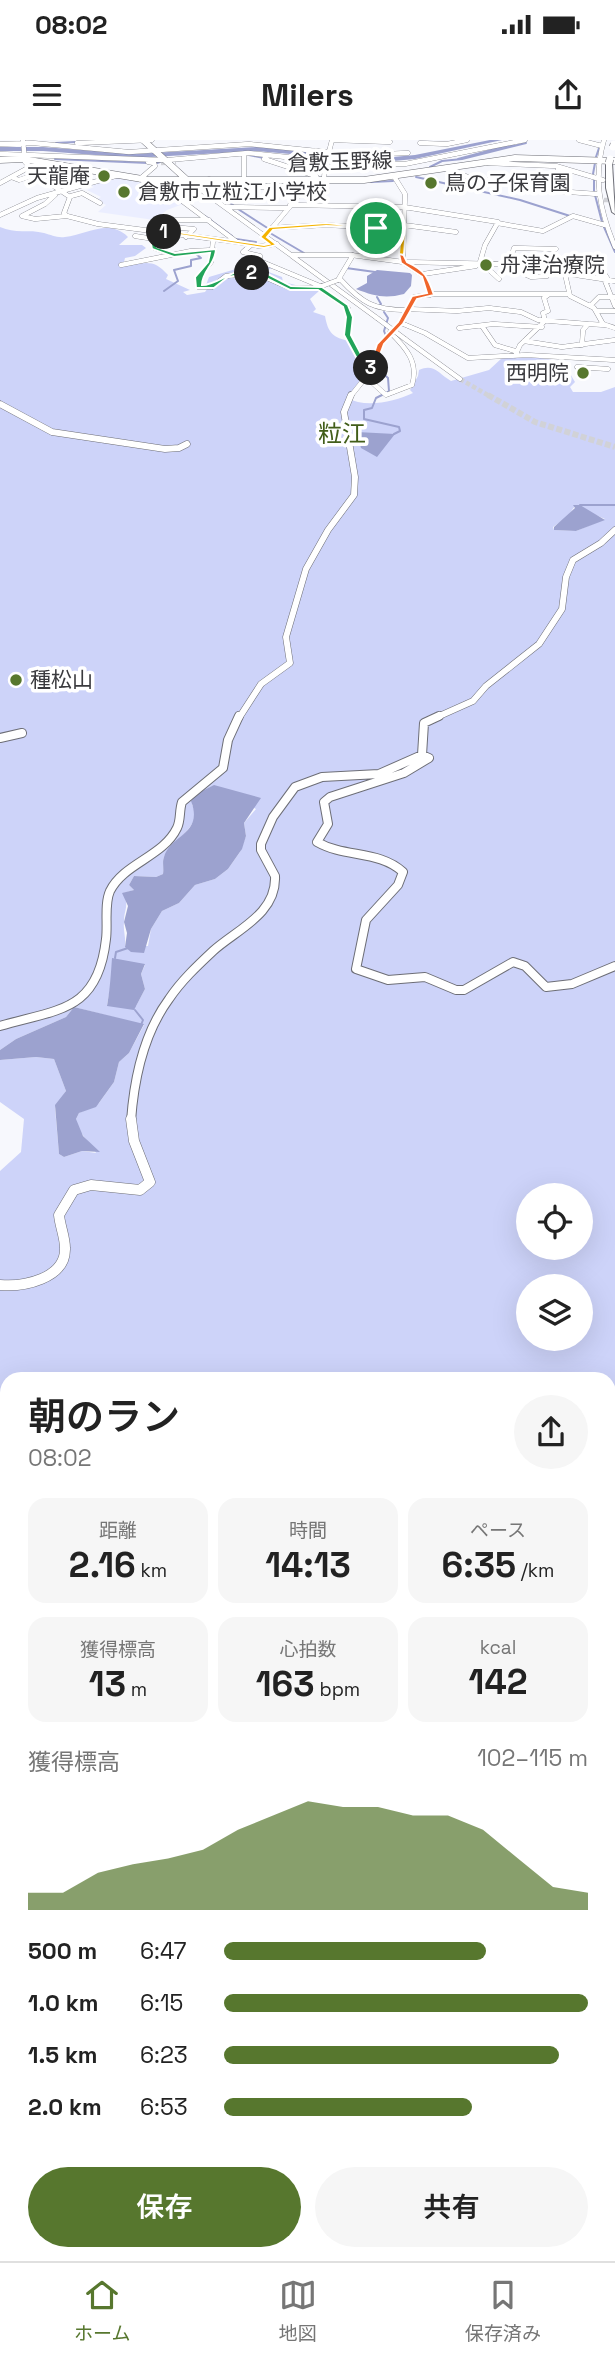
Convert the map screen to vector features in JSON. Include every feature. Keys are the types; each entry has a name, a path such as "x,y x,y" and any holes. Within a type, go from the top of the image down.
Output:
{"highway":[{"path":"614,145 609,188 615,212"},
{"path":"612,163 615,186"}],"main road":[{"path":"143,140 156,151"},
{"path":"150,140 163,161 188,179"},
{"name":"倉敷玉野線","path":"0,160 24,155 57,167 140,179 238,182 318,178 396,179 429,173 436,169 515,158 583,159 612,163"}],"street":[{"path":"5,140 23,143"},
{"path":"0,144 150,140"},
{"path":"329,152 332,140 390,141 386,155"},
{"path":"414,140 447,144 467,140"},
{"path":"436,169 437,166 456,159 525,140"},
{"path":"283,160 405,164 456,159 534,140"},
{"path":"404,176 408,153 422,141"},
{"path":"581,141 614,145"},
{"path":"33,143 119,151 156,151 235,142 268,142 329,152 386,155 408,153"},
{"path":"23,143 24,155 31,168 60,193 69,196 82,193 100,202"},
{"path":"602,144 598,160 600,198 604,225 615,247"},
{"path":"0,154 132,161 163,161 225,154 303,163 300,169 318,178"},
{"path":"214,157 225,154"},
{"path":"238,182 244,155"},
{"path":"176,162 244,155 279,163 318,178"},
{"path":"576,171 583,159"},
{"path":"140,179 163,161"},
{"path":"480,163 559,167 599,180"},
{"path":"0,183 31,168 57,167"},
{"path":"559,167 554,183 555,191 600,198"},
{"path":"446,168 473,179 554,183"},
{"path":"0,215 37,198 119,175"},
{"path":"11,177 19,180 28,177"},
{"path":"264,236 303,190 318,178"},
{"path":"188,179 220,206 264,236"},
{"path":"188,179 460,379"},
{"path":"396,179 404,192 402,261"},
{"path":"154,180 237,242"},
{"path":"209,180 209,184 238,182 303,190"},
{"path":"60,193 45,205 22,216 26,219 70,224"},
{"path":"66,216 64,207 71,199 69,196"},
{"path":"191,206 220,206"},
{"path":"227,206 404,207 465,215 543,231 573,216 604,225"},
{"path":"114,226 123,215"},
{"path":"162,215 177,216 184,222"},
{"path":"39,219 66,216 186,237 251,245 276,245"},
{"path":"156,220 209,220"},
{"path":"480,262 485,245 498,223"},
{"path":"271,228 326,225 404,227 456,232"},
{"path":"174,255 154,248 154,239 170,227 194,229 186,237"},
{"path":"135,236 154,239"},
{"path":"547,258 554,237"},
{"path":"213,240 211,262 199,277 198,287 212,287 226,276 255,273 290,288 321,287 339,279 344,266 356,256 363,244"},
{"path":"235,257 251,245"},
{"path":"509,264 514,248 552,249"},
{"path":"522,273 531,277 547,276 545,265 529,256 529,249"},
{"path":"121,265 198,250 214,250"},
{"path":"198,250 194,254 199,258"},
{"path":"243,252 260,256 260,261 301,271"},
{"path":"291,255 509,264 610,281"},
{"path":"537,259 556,258 555,272"},
{"path":"402,261 423,274 428,282 429,295 440,310"},
{"path":"423,274 486,267 492,263"},
{"path":"283,267 285,272 321,287 348,308 348,335 368,374 384,394 410,387 416,377 415,361 411,354 387,335"},
{"path":"486,267 499,276 499,279"},
{"path":"575,267 579,277"},
{"path":"592,270 602,270 610,281 615,309 597,312"},
{"path":"565,274 569,294"},
{"path":"339,279 379,310 489,308 521,312 545,321 615,328"},
{"path":"0,1026 50,1014 86,995 107,948 108,894 127,873 158,852 173,836 181,823 182,802 216,776 226,763 228,740 240,715 261,684 289,663 286,637 306,569 335,519 354,495 355,477 344,412 348,399 368,374 387,335 401,323 415,297 569,294 597,312 605,325"},
{"path":"515,353 524,341 542,327 545,321 543,313 548,311 544,298 548,295"},
{"path":"590,306 599,297 613,297"},
{"path":"401,323 425,333 464,357 481,359 515,353 615,360"},
{"path":"582,345 583,330 588,324"},
{"path":"482,326 495,345 515,353"},
{"path":"459,328 542,327"},
{"path":"524,341 562,347 615,340"},
{"path":"577,367 607,370 615,365"},
{"path":"0,404 42,429 63,435 165,449 179,449 187,444"},
{"path":"422,755 424,723 473,701 486,686 522,660 562,609 566,577 573,560 601,543 615,530"},
{"path":"0,738 22,733"},
{"path":"0,1285 12,1287 33,1283 60,1262 65,1249 59,1215 74,1190 98,1185 140,1190 150,1182 131,1127 140,1060 147,1035 160,1009 171,995 216,948 252,922 267,905 276,882 275,870 262,852 261,840 286,797 295,787 317,779 374,775 428,755 429,758 404,773 330,797 324,802 328,824 317,842 330,850 387,860 397,865 403,873 398,885 366,920 356,969 388,980 425,977 456,990 464,990 513,962 525,966 546,986 572,984 615,966"}],"shaded area":[{"path":"118,176 154,182 183,204 167,210 154,220 98,212 106,205 96,200 101,197 87,190 94,187 89,185"},
{"path":"0,227 57,237 105,228 121,231 128,237 119,245 142,245 146,248 135,256 125,258 124,262 129,265 155,264 168,275 166,279 190,290 183,292 187,295 205,292 210,285 206,285 209,277 256,263 272,268 266,271 282,277 283,282 304,287 315,285 319,291 310,299 316,309 313,312 325,316 330,331 335,336 350,341 367,371 347,398 354,401 380,403 413,393 410,390 419,370 424,368 436,370 451,381 489,370 502,358 529,356 563,362 575,382 570,387 573,392 601,392 615,387 615,1372 0,1372 0,1171 21,1152 24,1119 0,1102 0,1060 36,1057 54,1059 66,1091 55,1108 59,1154 64,1157 82,1151 96,1153 79,1129 76,1119 79,1113 99,1103 114,1082 119,1062 129,1053 144,1025 74,1007 66,1017 16,1039 0,1050","holes":["575,506 605,519 576,531 554,530 553,527 567,517","213,786 256,809 244,823 246,836 240,852 228,869 215,879 195,885 179,903 162,911 151,929 148,946 125,946 124,893 134,890 129,885 134,876 156,877 163,874 164,857 191,826 195,812 192,805 198,793","145,965 141,974 145,989 136,1006 107,1005 114,967"]},
{"path":"377,270 410,273 411,286 404,294 391,296 374,295 356,289 367,283 367,276"},
{"path":"357,432 395,434 377,457 361,448"},
{"path":"573,505 580,505 605,520 576,531 554,530 575,508"},
{"path":"214,785 261,798 244,823 246,836 242,849 228,869 215,879 195,885 179,903 162,911 151,929 144,953 131,952 125,947 127,933 124,922 128,906 122,893 134,890 129,885 134,876 156,877 163,874 163,859 167,850 193,821 191,801 198,793"},
{"path":"112,958 145,964 141,974 145,989 134,1010 107,1006"},
{"path":"74,1007 144,1024 129,1053 119,1062 114,1082 96,1107 79,1113 76,1119 83,1136 100,1152 82,1151 64,1157 59,1154 55,1105 66,1091 54,1059 36,1057 0,1060 0,1050 16,1039 66,1017"}],"waterway":[{"path":"0,149 43,149 134,156 256,149 382,160 415,157 499,140"},
{"path":"56,143 75,142"},
{"path":"430,167 442,161 462,159 526,143"},
{"path":"458,159 514,144"},
{"path":"596,157 600,145"},
{"path":"249,155 264,158"},
{"path":"55,159 148,163"},
{"path":"593,174 595,163"},
{"path":"416,177 520,200 570,216"},
{"path":"594,180 594,192"},
{"path":"371,182 393,181"},
{"path":"207,188 233,205"},
{"path":"289,204 297,195"},
{"path":"595,195 602,222"},
{"path":"238,209 269,229"},
{"path":"205,216 232,236"},
{"path":"604,227 615,252"},
{"path":"270,233 304,253"},
{"path":"236,239 256,242"},
{"path":"164,291 178,281 174,270 191,266 191,260 201,258 196,254 200,252"},
{"path":"346,268 375,272"},
{"path":"377,297 381,304 379,306"},
{"path":"384,312 388,318 384,331 386,336"},
{"path":"378,353 376,367 388,378 389,391 386,393"},
{"path":"382,395 376,398 372,408 364,410 364,419 399,427 400,431 394,434"},
{"path":"580,505 615,505"},
{"path":"115,958 116,952 128,948"},
{"path":"135,1010 143,1020 141,1025"}],"tunnel":[{"path":"161,163 176,162"},
{"path":"604,200 615,200"},
{"path":"460,379 491,397"},
{"path":"488,395 535,422 615,447"}],"place":[{"name":"天龍庵","path":"104,176"},
{"name":"鳥の子保育園","path":"431,183"},
{"name":"倉敷市立粒江小学校","path":"124,192"},
{"name":"舟津治療院","path":"486,265"},
{"name":"西明院","path":"583,373"},
{"name":"種松山","path":"16,680"}],"district":[{"name":"粒江","path":"342,434"}],"route":[{"path":"351,225 376,228 404,229 402,260 425,276 430,295 415,297 401,323 380,344 369,371 363,365 348,335 348,308 337,303 326,291 320,288 290,288 255,273 226,276 212,287 201,288 196,285 211,262 214,250 174,255 154,248 153,239 159,231 200,239 264,246 274,245 263,237 271,228 351,225"}]}
